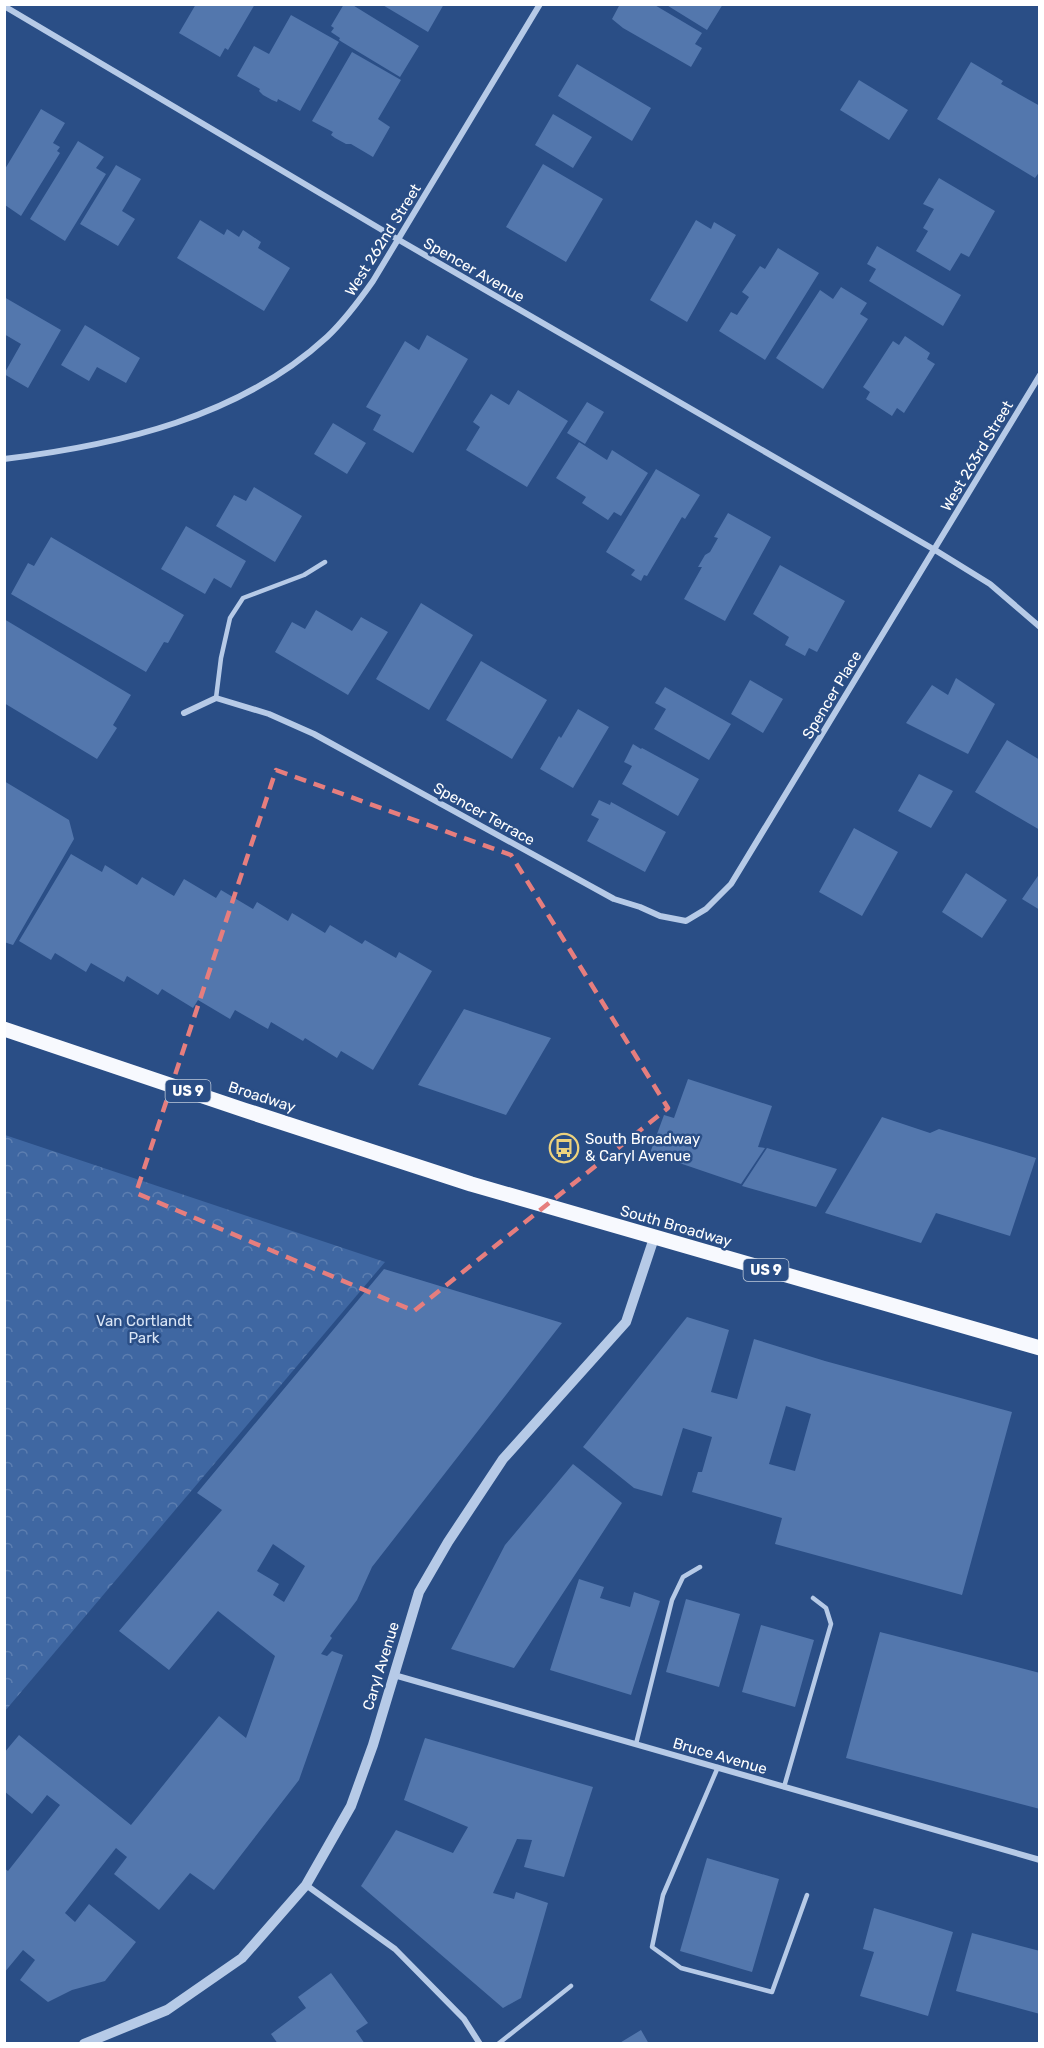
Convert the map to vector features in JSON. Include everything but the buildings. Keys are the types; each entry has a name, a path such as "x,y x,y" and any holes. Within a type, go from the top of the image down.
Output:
{"main road":[{"name":"Broadway","path":"4,1029 373,1151"},
{"name":"South Broadway","path":"373,1151 471,1184 1040,1348"}],"street":[{"name":"West 262nd Street","path":"4,459 100,444 213,410 259,387 326,338 343,321 373,281 540,4"},
{"name":"Spencer Avenue","path":"4,6 399,240 934,550 990,584 1040,627"},
{"name":"West 263rd Street","path":"934,550 1040,375"},
{"name":"Spencer Place","path":"750,852 934,550"},
{"name":"Spencer Terrace","path":"216,698 269,714 314,734 614,899 660,916 686,921 706,909 731,884 750,852"},
{"path":"184,713 216,698"},
{"name":"Caryl Avenue","path":"84,2043 167,2010 242,1958 306,1885 351,1806 373,1745 419,1592 448,1542 503,1459 626,1322 654,1238"},
{"name":"Bruce Avenue","path":"394,1675 1040,1860"},
{"path":"306,1885 395,1949 464,2019 480,2043"}],"lane":[{"path":"216,698 221,658 230,618 243,598 304,575 325,562"},
{"path":"636,1744 672,1600 683,1577 700,1567"},
{"path":"784,1786 831,1624 826,1608 813,1599"},
{"path":"718,1767 663,1895 652,1947 681,1968 772,1992 807,1895"},
{"path":"498,2043 571,1986"}],"highlighted area":[{"path":"276,770 511,855 668,1108 414,1311 136,1193"}],"green space":[{"name":"Van Cortlandt Park","path":"4,1135 385,1262 5,1711"}],"place":[{"name":"South Broadway & Caryl Avenue","path":"564,1148"}]}
